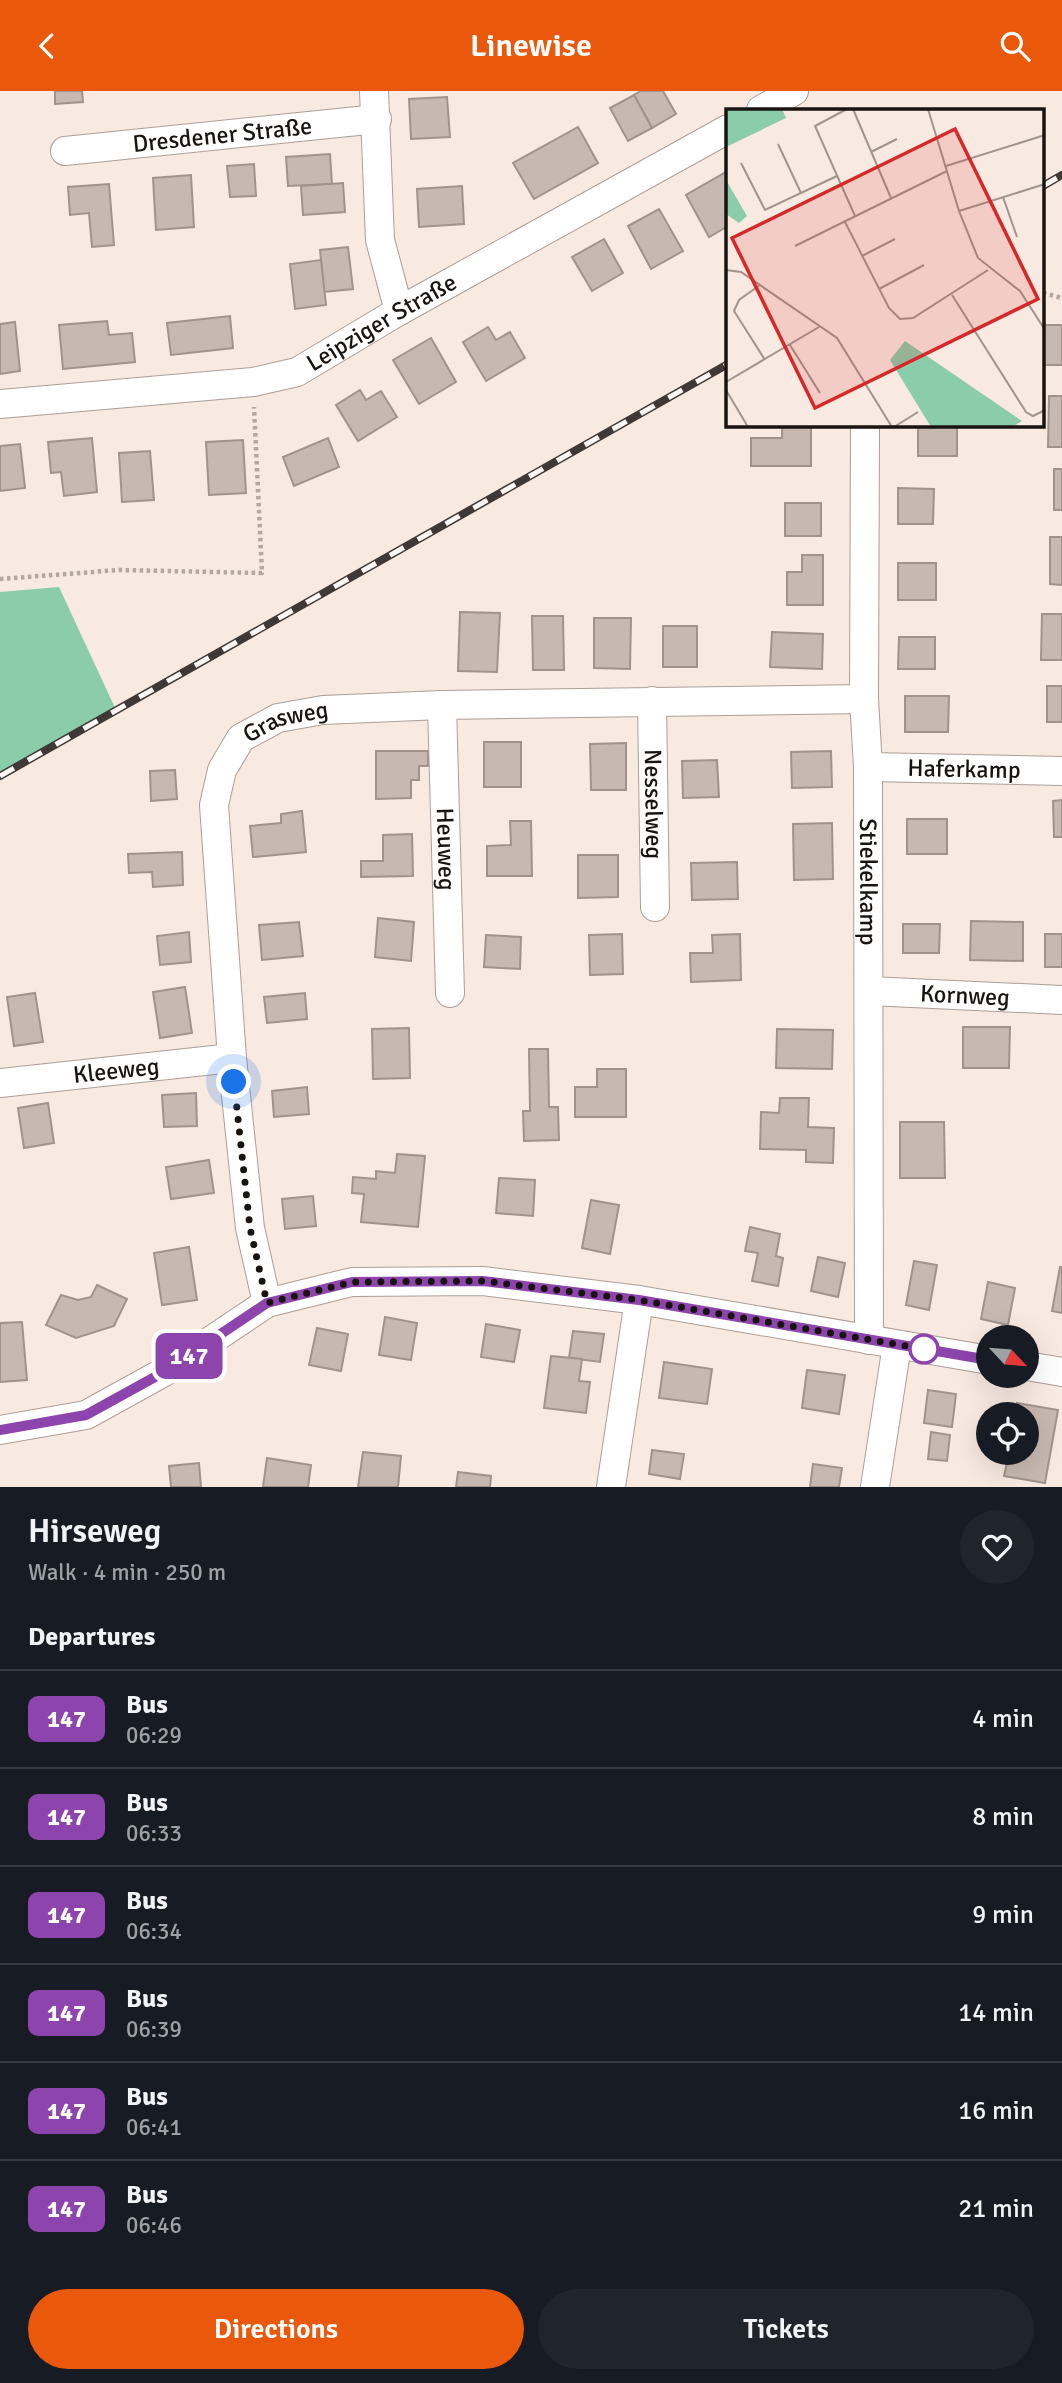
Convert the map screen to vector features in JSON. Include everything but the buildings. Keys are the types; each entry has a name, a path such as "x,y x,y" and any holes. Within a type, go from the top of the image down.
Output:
{"street":[{"path":"374,91 380,240 399,311"},
{"path":"748,91 751,109"},
{"path":"763,109 794,91"},
{"name":"Dresdener Straße","path":"65,151 377,119"},
{"name":"Leipziger Straße","path":"0,404 253,382 297,372 399,311 726,130"},
{"name":"Stiekelkamp","path":"865,427 864,699 868,767 869,1340"},
{"name":"Grasweg","path":"267,1303 250,1228 232,1058 214,804 222,770 241,738 278,718 323,710 442,705 864,699"},
{"name":"Nesselweg","path":"652,701 655,908"},
{"name":"Heuweg","path":"442,705 450,993"},
{"name":"Haferkamp","path":"868,767 1062,771"},
{"name":"Kornweg","path":"869,991 1062,1000"},
{"name":"Kleeweg","path":"0,1083 232,1058"},
{"path":"0,1430 86,1415 164,1372 267,1303 352,1282 483,1281 639,1300 976,1358"},
{"path":"611,1487 639,1300"},
{"path":"875,1487 897,1345"},
{"path":"1040,1368 1062,1372"}],"path":[{"path":"1044,293 1062,297"},
{"path":"0,579 119,570 262,573 253,382"}],"green space":[{"path":"59,587 116,710 0,776 0,592"}],"railway":[{"path":"1044,185 1062,175"},
{"path":"0,776 726,365"}],"bus line":[{"name":"147","path":"0,1430 86,1415 164,1372 267,1303 352,1282 483,1281 639,1300 976,1358"}],"route":[{"path":"234,1082 250,1228 267,1303 352,1282 483,1281 639,1300 924,1349"}]}
